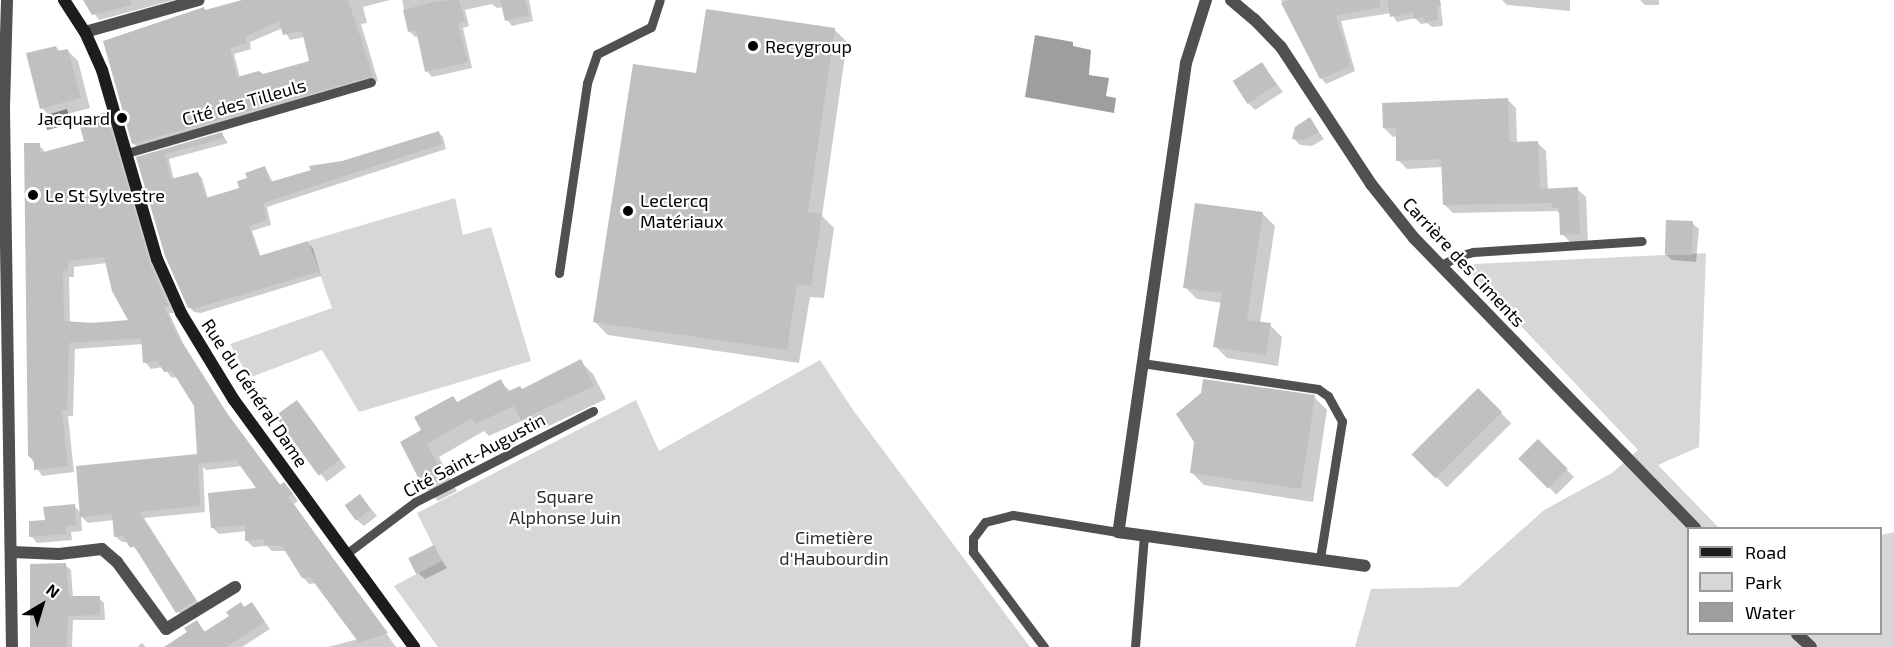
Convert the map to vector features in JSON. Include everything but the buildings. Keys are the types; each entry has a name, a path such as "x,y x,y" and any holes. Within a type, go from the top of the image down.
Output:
{"street":[{"path":"6,0 5,441 12,552 12,647"},
{"name":"Rue du Général Dame","path":"64,0 85,32 102,70 158,259 181,314 229,393 414,647"},
{"path":"85,32 199,0"},
{"path":"1206,0 1186,63 1118,532 1365,566"},
{"name":"Carrière des Ciments","path":"1231,0 1254,19 1281,47 1385,204 1440,266 1694,527"},
{"path":"12,552 58,554 102,549 117,562 166,629 235,587"},
{"path":"1799,635 1810,647"}],"lane":[{"path":"559,273 587,83 597,54 651,27 660,0"},
{"name":"Cité des Tilleuls","path":"127,153 371,82"},
{"path":"1440,266 1458,256 1473,252 1642,241"},
{"path":"1142,363 1318,389 1328,396 1342,421 1320,559"},
{"name":"Cité Saint-Augustin","path":"346,554 415,502 593,411"},
{"path":"1044,647 973,552 973,538 985,522 999,516 1013,515 1118,532"},
{"path":"1135,647 1144,535"}],"green space":[{"path":"455,198 463,235 491,227 531,361 359,412 322,350 249,378 230,344 332,308 308,241"},
{"path":"1706,253 1699,447 1658,465 1718,527 1687,527 1687,635 1882,635 1882,535 1894,532 1894,647 1355,647 1371,589 1458,587 1544,510 1612,473 1638,450 1469,271 1475,264"},
{"path":"820,360 853,410 1030,647 438,647 394,586 441,561 417,513 636,400 659,451"}],"water":[{"path":"1035,35 1073,42 1073,46 1091,50 1089,75 1109,78 1106,96 1116,98 1114,113 1025,97"},
{"path":"67,109 71,123 47,130 43,116"}],"place":[{"name":"Recygroup","path":"753,46"},
{"name":"Jacquard","path":"122,118"},
{"name":"Le St Sylvestre","path":"33,195"},
{"name":"Leclercq Matériaux","path":"628,211"}],"park label":[{"name":"Square Alphonse Juin","path":"565,507"},
{"name":"Cimetière d'Haubourdin","path":"834,548"}]}
